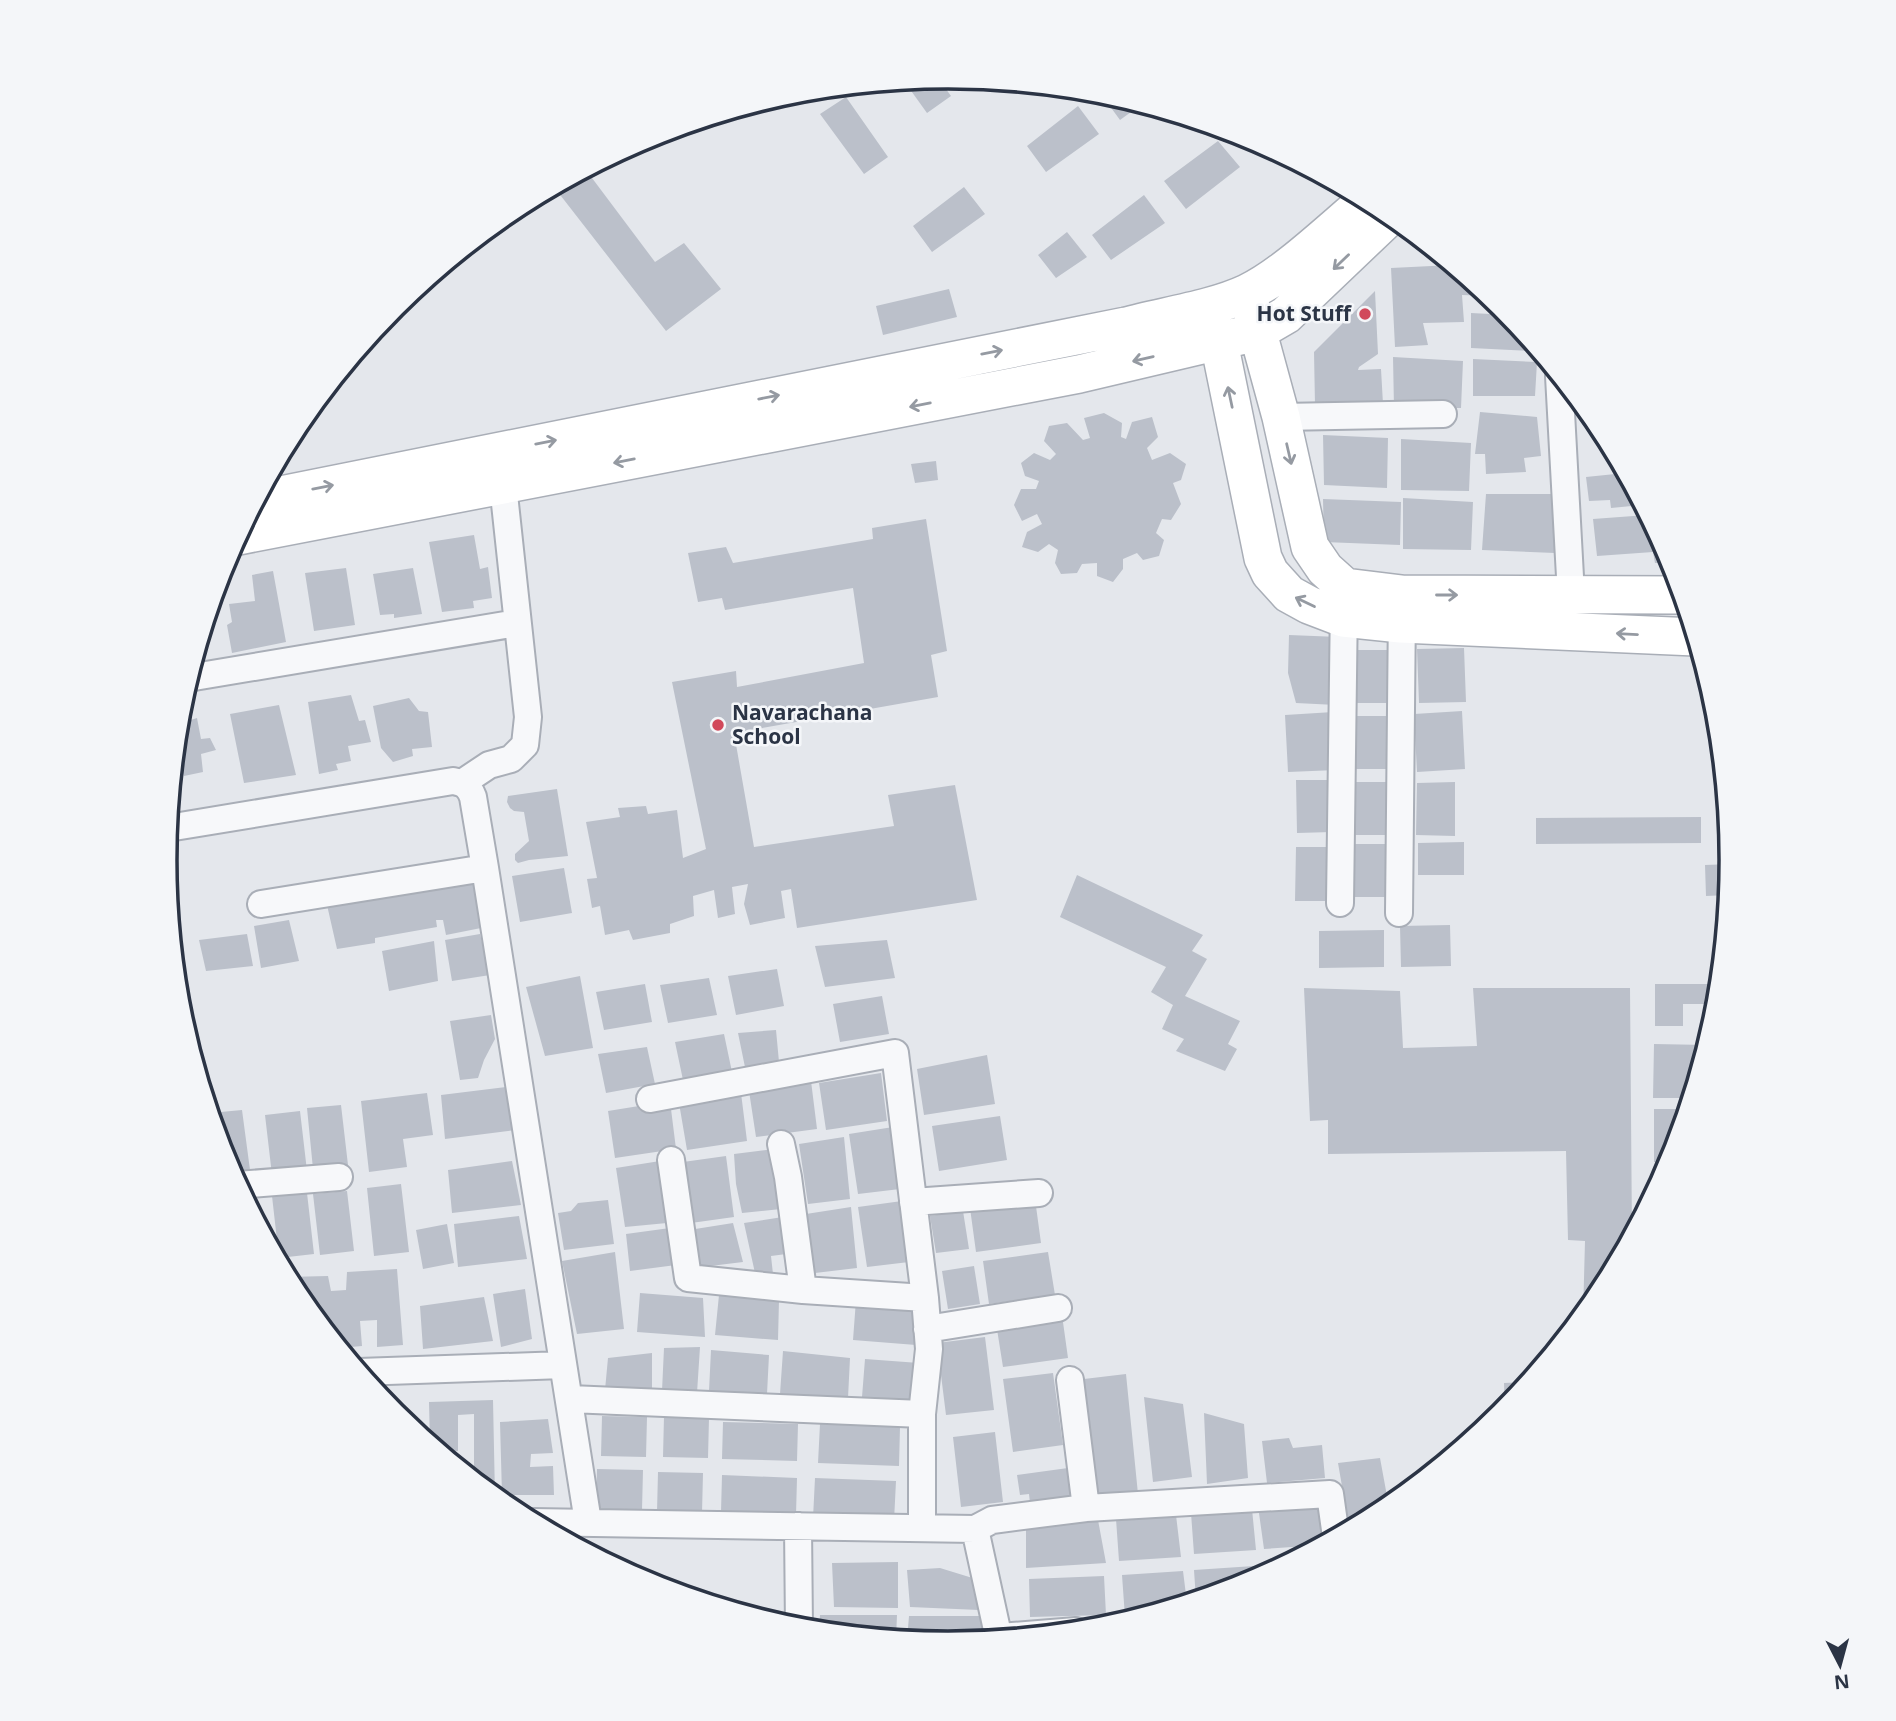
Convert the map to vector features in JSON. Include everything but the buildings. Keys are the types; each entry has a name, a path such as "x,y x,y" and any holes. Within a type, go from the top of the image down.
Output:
{"street":[{"path":"249,534 503,485 659,437 1206,306 1247,293 1281,271 1358,208"},
{"path":"267,498 1079,374 1219,342 1257,332 1286,315 1382,223"},
{"path":"1247,293 1281,417 1310,547 1344,603 1340,903"},
{"path":"1206,306 1219,342 1263,558 1270,573 1289,594 1309,605 1344,603 1685,636"},
{"path":"1560,391 1571,595"},
{"path":"1281,417 1443,414"},
{"path":"462,783 489,765 511,759 525,745 528,717 503,485"},
{"path":"1401,609 1571,595 1672,595"},
{"path":"1399,913 1401,609"},
{"path":"200,676 517,623"},
{"path":"178,826 453,781 469,788 473,797 485,868 588,1521"},
{"path":"261,904 485,868"},
{"path":"650,1100 895,1053 929,1349 922,1414 922,1528"},
{"path":"781,1144 803,1290"},
{"path":"671,1160 688,1278 803,1290 925,1298"},
{"path":"248,1184 339,1177"},
{"path":"913,1202 1039,1193"},
{"path":"927,1329 1058,1308"},
{"path":"371,1373 563,1365"},
{"path":"1070,1380 1086,1508"},
{"path":"570,1399 922,1414"},
{"path":"562,1528 588,1521 975,1529 992,1520 1086,1508 1329,1494 1334,1528"},
{"path":"798,1526 799,1617"},
{"path":"975,1529 997,1630"}],"place":[{"name":"Hot Stuff","path":"1365,314"},
{"name":"Navarachana School","path":"718,725"}]}
